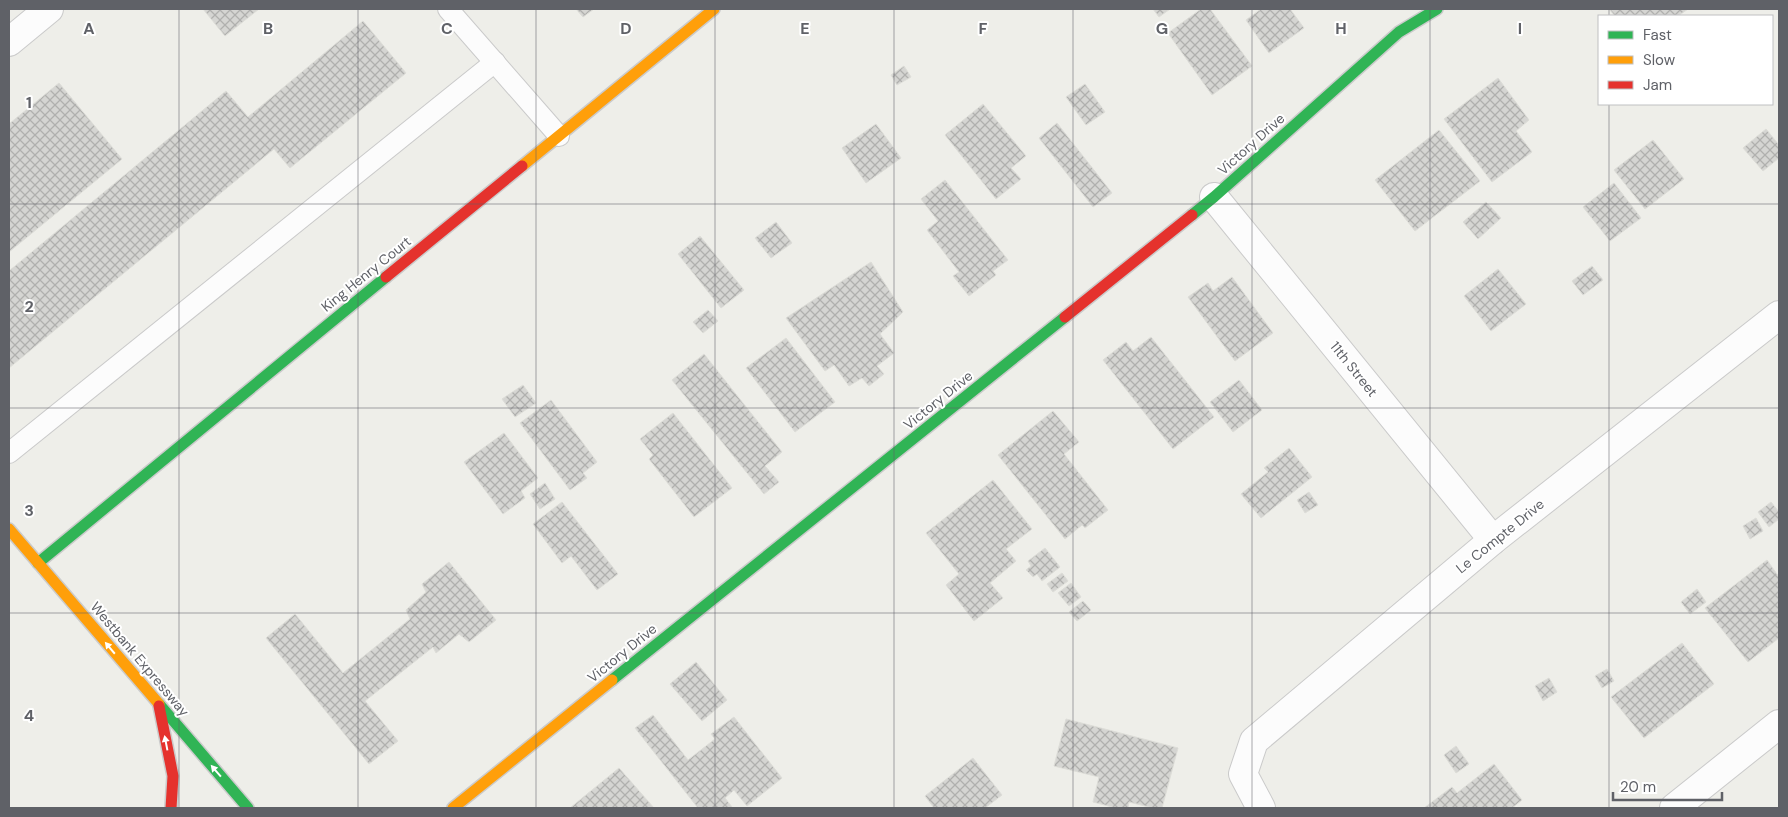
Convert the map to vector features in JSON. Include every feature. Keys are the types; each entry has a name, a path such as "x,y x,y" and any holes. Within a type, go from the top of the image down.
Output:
{"main road":[{"name":"King Henry Court","path":"38,563 714,9"},
{"name":"Victory Drive","path":"453,808 1214,197 1399,32 1437,9"},
{"name":"Westbank Expressway","path":"9,529 248,808"},
{"path":"159,706 172,776 171,808"}],"street":[{"path":"9,42 49,9"},
{"name":"11th Street","path":"1214,197 1493,540"},
{"name":"Le Compte Drive","path":"1261,808 1243,774 1254,741 1493,540 1779,315"},
{"path":"1674,808 1779,724"}],"lane":[{"path":"448,9 559,136"},
{"path":"9,453 495,62"}],"building":[{"path":"203,9 259,9 225,36"},
{"path":"576,9 594,9 583,17"},
{"path":"1153,9 1170,9 1159,17"},
{"path":"1201,9 1210,9 1252,66 1212,95 1168,33"},
{"path":"1261,9 1290,9 1304,28 1269,53 1246,20"},
{"path":"1609,9 1688,9 1679,15 1614,15"},
{"path":"363,21 406,73 290,168 274,149 9,368 9,271 226,91 248,117"},
{"path":"904,66 911,77 897,85 891,75"},
{"path":"1498,78 1529,120 1516,131 1532,152 1492,182 1444,119"},
{"path":"59,83 122,159 9,252 9,124"},
{"path":"1085,84 1105,112 1086,125 1066,97"},
{"path":"983,104 1026,156 1011,168 1021,179 996,199 945,135"},
{"path":"1057,123 1112,193 1093,207 1039,138"},
{"path":"876,124 901,158 866,183 842,148"},
{"path":"1766,129 1779,145 1779,158 1763,171 1743,148"},
{"path":"1439,130 1480,181 1415,231 1375,180"},
{"path":"1653,140 1684,179 1645,209 1614,170"},
{"path":"945,180 1008,260 993,271 996,275 969,296 953,276 959,272 927,230 938,221 921,199"},
{"path":"1614,183 1641,218 1610,241 1583,207"},
{"path":"1486,202 1501,218 1478,239 1463,222"},
{"path":"776,222 792,243 771,258 755,238"},
{"path":"700,236 744,290 721,308 678,254"},
{"path":"871,262 903,312 880,334 894,353 877,366 884,374 869,386 862,378 849,386 834,365 825,371 786,318"},
{"path":"1592,266 1603,280 1583,295 1572,281"},
{"path":"1498,269 1526,304 1491,331 1464,296"},
{"path":"1232,277 1273,333 1235,361 1188,297 1208,283 1213,291"},
{"path":"708,310 718,321 703,333 693,322"},
{"path":"1151,337 1214,417 1173,449 1103,360 1126,342 1133,351"},
{"path":"786,338 835,402 795,432 746,368"},
{"path":"704,354 782,452 765,466 779,482 764,494 672,380"},
{"path":"1239,380 1262,410 1233,432 1210,402"},
{"path":"523,385 536,403 515,417 502,399"},
{"path":"551,400 597,462 583,473 587,478 570,490 520,423"},
{"path":"1053,411 1079,442 1064,454 1108,510 1085,528 1082,525 1065,539 998,455"},
{"path":"673,413 732,488 694,517 649,459 653,455 640,439"},
{"path":"504,433 538,478 521,491 525,498 503,514 464,462"},
{"path":"1289,448 1312,477 1261,518 1241,494 1268,472 1264,468"},
{"path":"993,480 1032,529 1006,549 1016,561 990,583 1003,598 974,621 946,585 959,574 926,533"},
{"path":"545,483 555,499 540,509 530,494"},
{"path":"1309,492 1318,505 1305,513 1297,500"},
{"path":"562,502 618,574 597,590 571,556 562,563 533,524"},
{"path":"1771,502 1779,512 1779,519 1769,527 1758,512"},
{"path":"1756,518 1763,531 1750,539 1743,526"},
{"path":"1045,548 1060,567 1042,581 1037,574 1033,577 1026,570 1031,566 1028,561"},
{"path":"1767,560 1779,577 1779,638 1748,662 1705,608"},
{"path":"449,562 496,620 469,642 459,634 436,653 433,647 365,701 398,741 369,764 266,638 295,614 343,673 410,619 406,610 426,592 422,584"},
{"path":"1062,573 1068,581 1053,592 1047,584"},
{"path":"1071,583 1081,597 1069,606 1058,593"},
{"path":"1697,589 1706,602 1690,614 1681,602"},
{"path":"1083,601 1091,610 1077,621 1069,612"},
{"path":"1682,643 1714,684 1644,738 1611,697"},
{"path":"696,662 727,700 702,721 670,684"},
{"path":"1607,669 1614,681 1602,688 1595,676"},
{"path":"1549,678 1557,692 1543,701 1535,686"},
{"path":"653,715 688,760 715,739 711,734 734,717 782,778 747,806 734,790 725,798 732,807 730,808 698,808 635,728"},
{"path":"1066,719 1178,748 1162,808 1153,808 1129,802 1128,808 1116,808 1093,802 1099,777 1054,766"},
{"path":"1456,746 1469,764 1456,773 1444,755"},
{"path":"973,758 1002,795 985,808 934,808 925,796"},
{"path":"1494,764 1522,800 1512,808 1424,808 1452,787 1457,793"},
{"path":"619,768 654,808 570,808"}],"traffic: fast":[{"path":"1192,215 1399,32 1437,9"},
{"path":"38,563 386,277"},
{"path":"612,680 1065,317"},
{"path":"159,704 248,808"}],"traffic: slow":[{"path":"522,166 714,9"},
{"path":"9,529 159,704"},
{"path":"453,808 612,680"}],"traffic: jam":[{"path":"386,277 522,166"},
{"path":"1065,317 1192,215"},
{"path":"159,706 173,776 171,808"}]}
